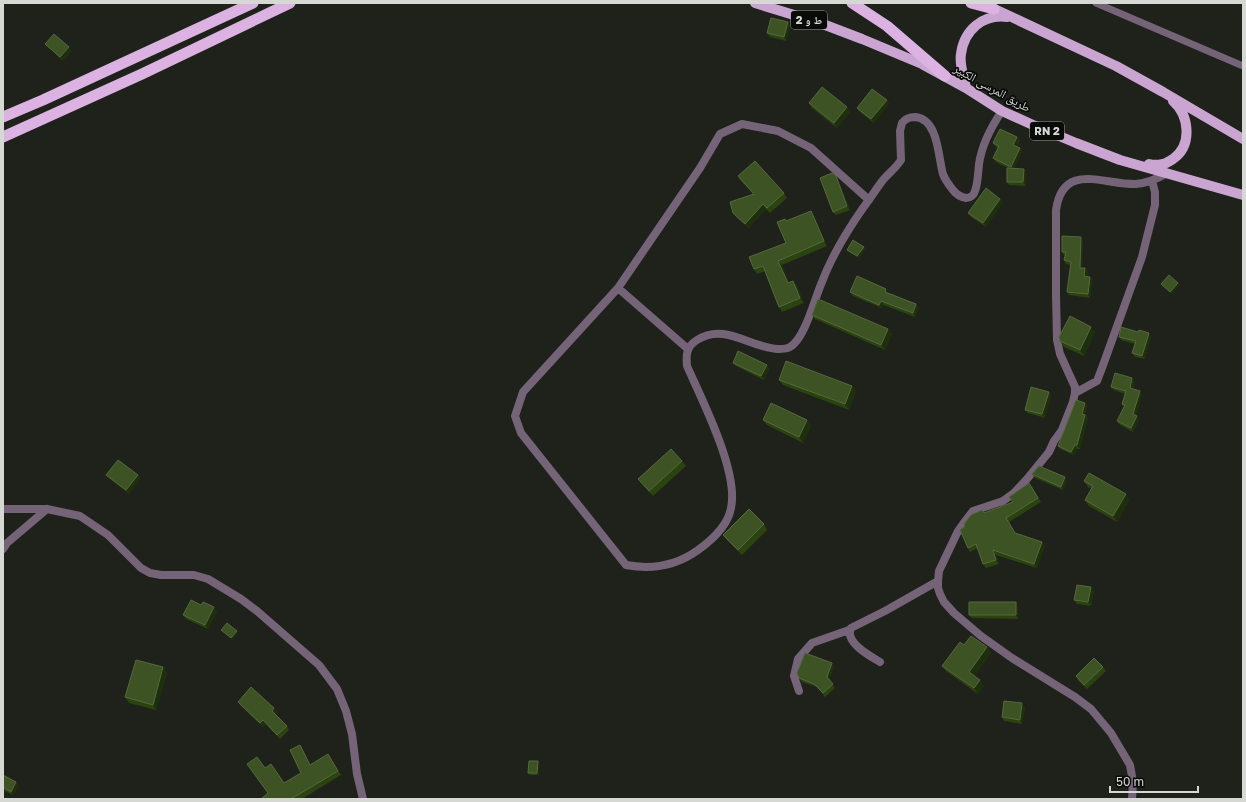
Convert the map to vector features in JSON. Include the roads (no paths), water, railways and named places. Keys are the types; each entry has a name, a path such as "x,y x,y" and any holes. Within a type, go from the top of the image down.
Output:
{"highway":[{"path":"3,117 253,3"},
{"path":"3,137 142,74 290,3"},
{"path":"852,3 887,26 945,76"},
{"path":"971,3 994,9"}],"main road":[{"name":"طريق المرسى الكبير","path":"755,3 820,23 922,64 966,88 1002,111 1076,143 1133,163 1243,195"},
{"path":"980,3 1116,66 1243,139"},
{"path":"966,88 961,68 961,53 971,29 979,22 991,18 1001,16 1013,18"},
{"path":"1133,163 1162,164 1175,157 1181,151 1185,143 1187,126 1185,119 1177,104 1163,92"}],"street":[{"path":"869,200 810,148 778,131 742,124 720,134 700,168 618,288 523,392 515,416 521,433 626,565 640,568 660,567 688,558 706,545 720,529 728,518 731,508 732,490 730,477 720,442 688,366 686,355 688,349 693,343 704,336 712,334 726,334 769,348 782,349 790,347 803,332 822,281 838,247 883,180 901,160 900,127 905,119 916,117 922,120 933,132 944,176 948,184 955,192 961,197 966,198 975,192 980,163 987,138 992,125 1002,111"},
{"path":"1132,799 1133,782 1130,766 1112,733 1091,709 981,636 954,613 944,602 940,594 938,581 939,571 958,531 970,514 976,509 998,503 1014,493 1049,452 1054,441 1062,430 1069,414 1075,393 1073,383 1060,354 1057,340 1056,210 1057,200 1061,192 1069,184 1083,179 1093,178 1127,184 1142,183 1152,182 1167,173"},
{"path":"1075,393 1096,381 1102,368 1142,257 1155,205 1155,192 1152,182"},
{"path":"618,288 688,349"},
{"path":"3,508 47,509 80,516 108,535 141,568 150,573 161,575 194,576 208,579 241,599 257,611 319,665 337,689 346,711 352,734 357,774 363,799"},
{"path":"3,549 7,543 47,509"},
{"path":"799,692 794,676 798,659 812,643 849,630 853,626 885,611 938,581"},
{"path":"849,630 851,638 858,648 880,662"}],"lane":[{"path":"1096,3 1243,66"}]}
